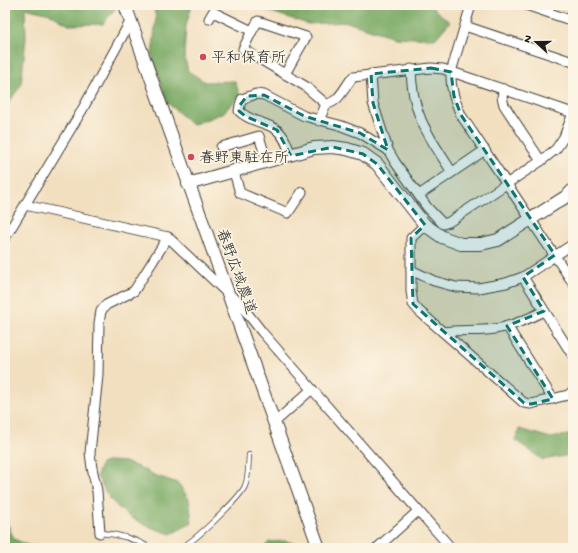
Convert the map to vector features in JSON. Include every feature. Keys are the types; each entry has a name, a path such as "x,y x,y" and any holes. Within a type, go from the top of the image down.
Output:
{"street":[{"name":"春野広域農道","path":"125,5 319,548"},
{"path":"471,5 451,72 451,82 454,96 461,115 573,283"},
{"path":"526,5 573,21"},
{"path":"209,18 214,12 252,31"},
{"path":"285,74 306,37 258,21 243,49 305,86 326,104 331,104 353,77 371,74 411,69 432,68 443,69 573,113 564,137 556,149 449,222 443,224 427,207 388,150 373,103 371,74"},
{"path":"5,238 81,112 130,22"},
{"path":"465,26 573,62"},
{"path":"411,69 411,86 416,108 426,132 452,172"},
{"path":"504,90 502,97 504,105 541,160"},
{"path":"291,156 285,141 277,130 245,116 240,111 242,99 256,94 264,96 304,116 339,125 360,133 388,150"},
{"path":"319,121 326,104"},
{"path":"221,146 260,136 267,162"},
{"path":"188,184 291,156 314,148 333,147 347,149 363,154 377,164 425,225 442,237 461,244 481,244 498,240 567,196 573,190"},
{"path":"419,195 484,150"},
{"path":"234,172 240,193 288,213 302,192"},
{"path":"25,205 168,237 228,294 237,300 262,332 451,548"},
{"path":"425,225 411,238 411,291 413,304 419,311 524,403 531,404 568,395 573,391"},
{"path":"100,533 97,491 90,453 98,375 99,324 101,311 106,305 134,291 168,237"},
{"path":"411,270 434,281 456,287 479,288 506,283 523,277 573,244"},
{"path":"523,277 573,356"},
{"path":"443,332 452,330 494,329 524,321 544,311"},
{"path":"507,326 553,398"},
{"path":"274,423 312,389"},
{"path":"377,548 418,511"}],"lane":[{"path":"180,548 218,517 244,488 248,477 249,455"},
{"path":"100,533 116,534 138,540 150,548"}],"highlighted area":[{"path":"431,68 451,72 454,96 461,115 555,255 523,277 544,311 507,326 553,399 531,404 524,403 413,304 411,238 425,225 377,164 363,154 333,147 291,156 277,130 245,116 239,111 240,105 247,96 264,95 304,116 360,133 388,150 373,103 371,74"}],"green space":[{"path":"5,5 118,5 103,24 69,25 50,14 25,8 26,38 21,85 5,108"},
{"path":"153,5 192,5 186,26 184,55 188,71 205,82 235,81 240,96 223,113 192,125 167,102 152,56 156,18"},
{"path":"257,5 429,5 450,22 435,39 394,37 347,22 308,24 268,11"},
{"path":"519,429 551,438 573,434 573,451 570,455 543,460 515,440"},
{"path":"109,461 125,462 154,475 178,483 189,499 192,523 171,534 138,522 117,507 111,500 97,476 101,464"},
{"path":"5,517 14,539 25,544 36,547 70,546 79,548 5,548"},
{"path":"286,541 304,546 306,548 263,548 269,542"}],"place":[{"name":"平和保育所","path":"203,57"},
{"name":"春野東駐在所","path":"191,157"}]}
